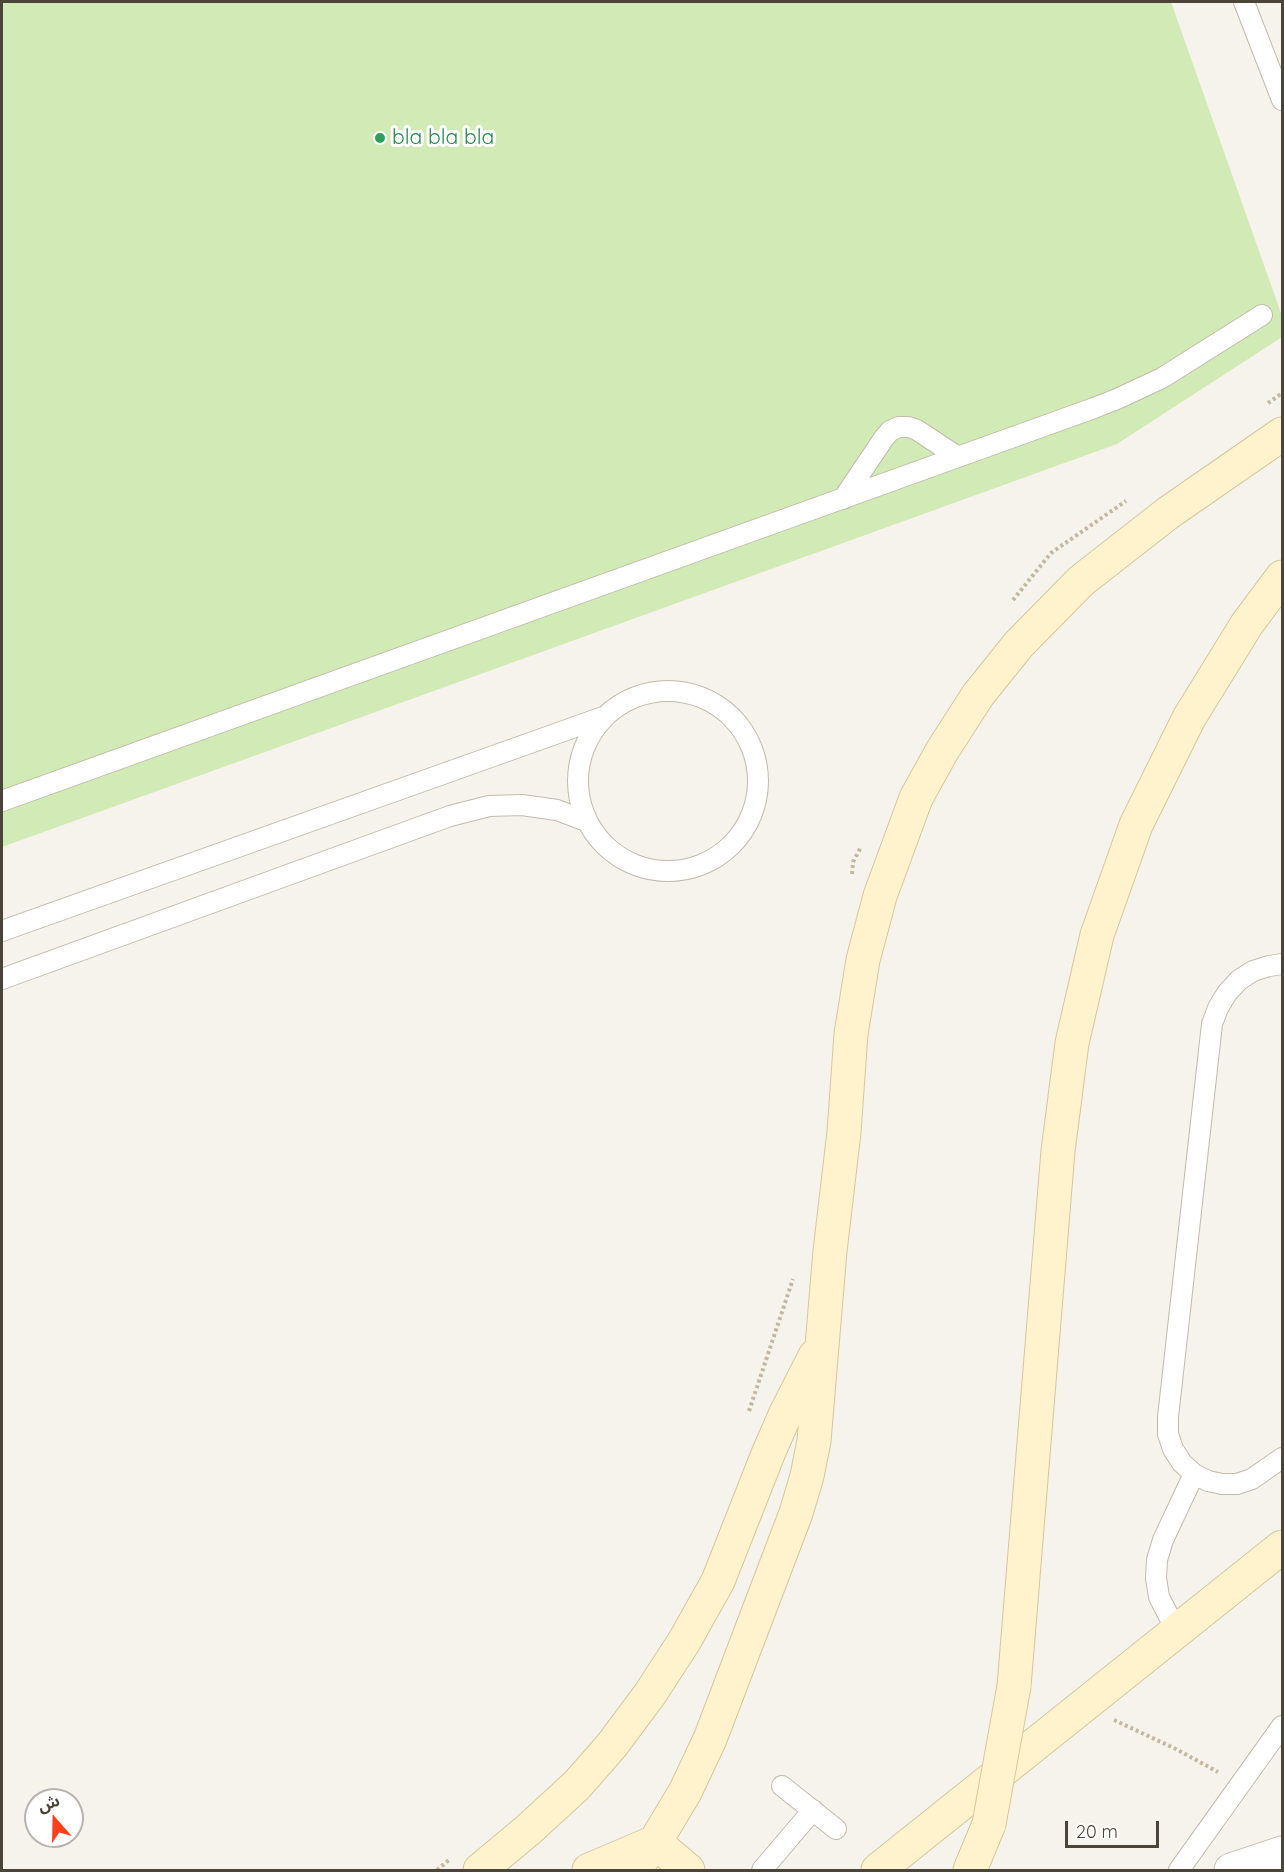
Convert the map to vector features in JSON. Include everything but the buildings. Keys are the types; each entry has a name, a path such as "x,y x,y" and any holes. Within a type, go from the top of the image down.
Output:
{"main road":[{"path":"634,1870 655,1842 685,1792 710,1739 796,1513 807,1476 814,1441 830,1251 844,1132 851,1034 863,960 880,896 916,798 978,695 1019,645 1081,581 1168,513 1282,434"},
{"path":"970,1870 989,1824 1014,1686 1058,1151 1072,1043 1097,935 1136,825 1190,718 1247,624 1282,577"},
{"path":"480,1870 577,1785 612,1746 650,1694 685,1640 718,1581 785,1415 823,1342"},
{"path":"878,1870 1282,1547"},
{"path":"589,1870 655,1842"},
{"path":"655,1842 688,1870"}],"street":[{"path":"1231,1870 1282,1853"}],"lane":[{"path":"1244,2 1282,100"},
{"path":"2,801 1094,408 1162,378 1262,315"},
{"path":"843,499 884,438 890,431 899,427 917,430 958,458"},
{"path":"2,931 603,717 624,702 647,693 673,690 698,696 720,707 739,724 752,746 758,770 758,795 750,820 736,841 717,857 693,868 668,872 643,869 620,858 600,842 586,821 578,800 576,778 580,755 589,735 603,717"},
{"path":"2,979 450,816 489,806 522,805 557,810 586,821"},
{"path":"1282,964 1253,971 1239,980 1227,993 1212,1024 1168,1418 1168,1434 1173,1449 1182,1463 1194,1474 1208,1481 1237,1484 1252,1479 1282,1458"},
{"path":"1177,1632 1160,1597 1156,1578 1157,1560 1163,1540 1194,1474"},
{"path":"1179,1870 1282,1726"},
{"path":"782,1786 836,1829"},
{"path":"762,1870 813,1810"}],"path":[{"path":"1084,1706 1176,1749 1239,1784"}],"green space":[{"path":"2,2 1171,2 1282,316 1282,337 1117,444 2,847"}],"place":[{"name":"bla bla bla","path":"380,138"}]}
